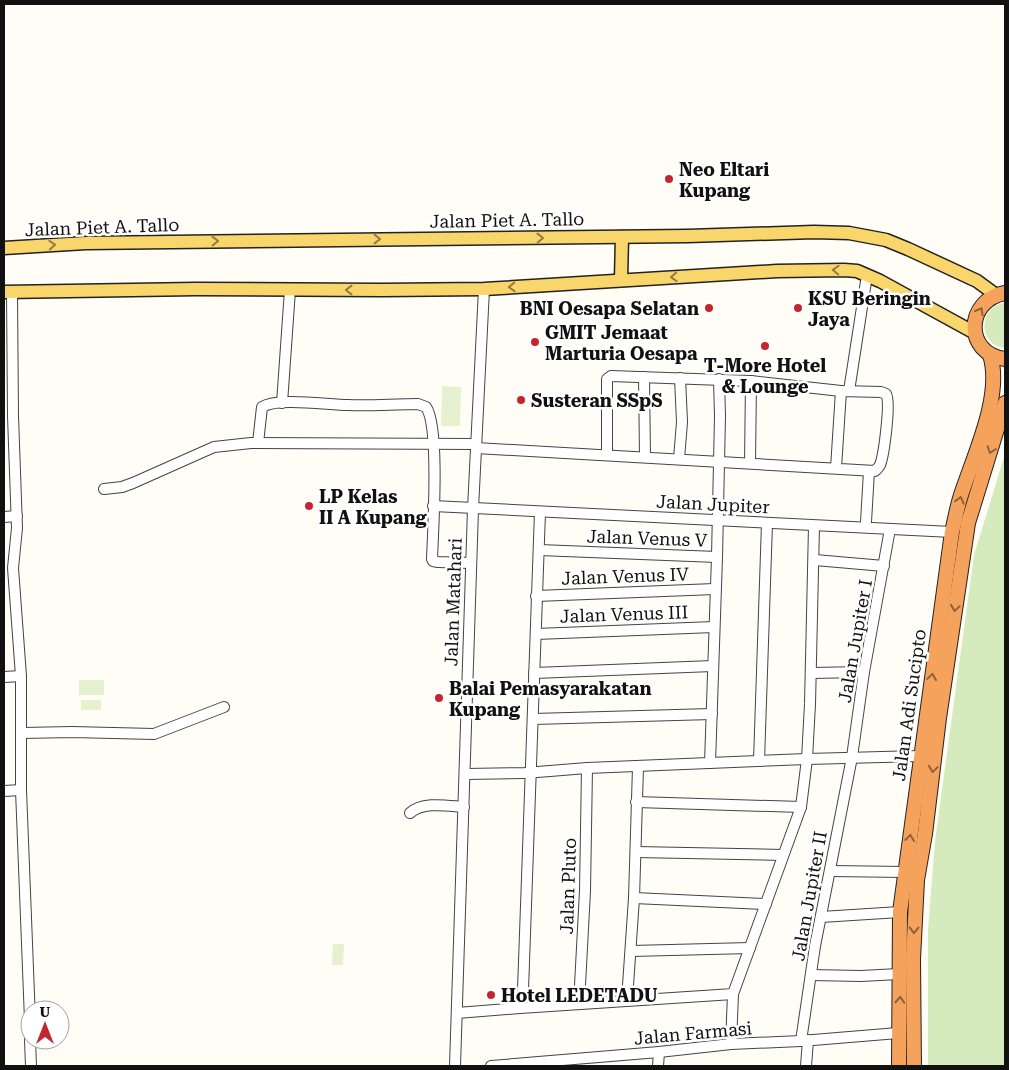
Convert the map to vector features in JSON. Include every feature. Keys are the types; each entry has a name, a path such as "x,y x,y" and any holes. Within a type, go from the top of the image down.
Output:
{"highway":[{"path":"1001,294 986,301 978,310 975,321 975,333 978,342 990,354 1005,359"},
{"name":"Jalan Adi Sucipto","path":"914,1066 914,920 917,880 925,834 920,756 952,532 960,497 990,407 994,379 990,354"},
{"name":"Jalan Adi Sucipto","path":"899,1066 900,912 906,872 922,796 968,523 1005,403"}],"main road":[{"name":"Jalan Piet A. Tallo","path":"4,248 86,243 849,233 886,240 977,281 1001,294"},
{"path":"622,237 622,280"},
{"path":"8,292 484,288 821,270 856,272 868,275 975,333"}],"street":[{"path":"836,468 845,391 868,275"},
{"name":"Jalan Matahari","path":"456,1066 466,774 472,509 484,288"},
{"path":"282,403 290,290"},
{"path":"8,292 8,416 15,468 16,516 9,568 21,676 21,790 29,1000"},
{"path":"104,489 122,487 133,483 214,447 258,443 434,443 718,462 836,468 869,472 875,471 880,464 889,402 888,396 881,392 845,391 751,381 611,376 607,379 606,454"},
{"path":"644,377 645,457"},
{"path":"679,459 682,422 680,378"},
{"name":"Jalan Venus V","path":"539,550 717,557 719,379"},
{"path":"750,463 751,381"},
{"path":"258,443 262,407 265,405 282,403 344,405 418,404 426,407 431,419 434,443 433,561 471,563"},
{"path":"4,469 15,468"},
{"path":"866,522 869,472"},
{"name":"Jalan Jupiter","path":"433,506 952,532"},
{"path":"520,1008 523,990 540,512"},
{"path":"4,517 16,516"},
{"path":"759,761 767,523"},
{"path":"731,1044 733,994 801,807 806,759 810,673 814,526"},
{"name":"Jalan Jupiter I","path":"852,757 864,672 890,529"},
{"path":"710,763 717,557"},
{"path":"814,560 884,566"},
{"name":"Jalan Venus IV","path":"536,596 715,589"},
{"name":"Jalan Venus III","path":"536,634 714,627"},
{"path":"534,673 713,666"},
{"path":"810,673 864,672"},
{"path":"4,677 21,676"},
{"path":"22,733 154,734 224,707"},
{"path":"533,719 712,714"},
{"path":"466,774 530,773 587,768 852,757 920,756"},
{"name":"Jalan Jupiter II","path":"806,1066 804,1040 812,975 821,917 852,757"},
{"path":"627,1000 634,898 638,767"},
{"name":"Jalan Pluto","path":"579,1004 585,891 587,768"},
{"path":"4,791 21,790"},
{"path":"636,802 801,807"},
{"path":"410,813 417,808 428,806 464,807"},
{"path":"636,852 783,855"},
{"path":"830,871 906,872"},
{"path":"634,898 766,904"},
{"path":"821,917 900,912"},
{"path":"631,951 750,948"},
{"path":"812,975 861,976 899,974"},
{"path":"457,1013 733,994"},
{"name":"Jalan Farmasi","path":"491,1066 731,1044 898,1033"},
{"path":"30,1050 31,1066"},
{"path":"658,1066 659,1052"}],"green space":[{"path":"1005,303 1005,348 996,346 989,341 984,326 990,311 996,306"},
{"path":"442,386 461,387 460,426 441,426"},
{"path":"1005,454 1005,1066 928,1066 928,930 935,841 974,555"},
{"path":"79,680 104,680 104,695 79,695"},
{"path":"81,700 101,700 101,710 81,710"},
{"path":"333,944 344,944 343,965 332,965"}],"place":[{"name":"Neo Eltari Kupang","path":"669,179"},
{"name":"BNI Oesapa Selatan","path":"709,308"},
{"name":"KSU Beringin Jaya","path":"798,308"},
{"name":"GMIT Jemaat Marturia Oesapa","path":"535,342"},
{"name":"T-More Hotel & Lounge","path":"765,346"},
{"name":"Susteran SSpS","path":"521,400"},
{"name":"LP Kelas II A Kupang","path":"309,506"},
{"name":"Balai Pemasyarakatan Kupang","path":"439,698"},
{"name":"Hotel LEDETADU","path":"491,995"}]}
